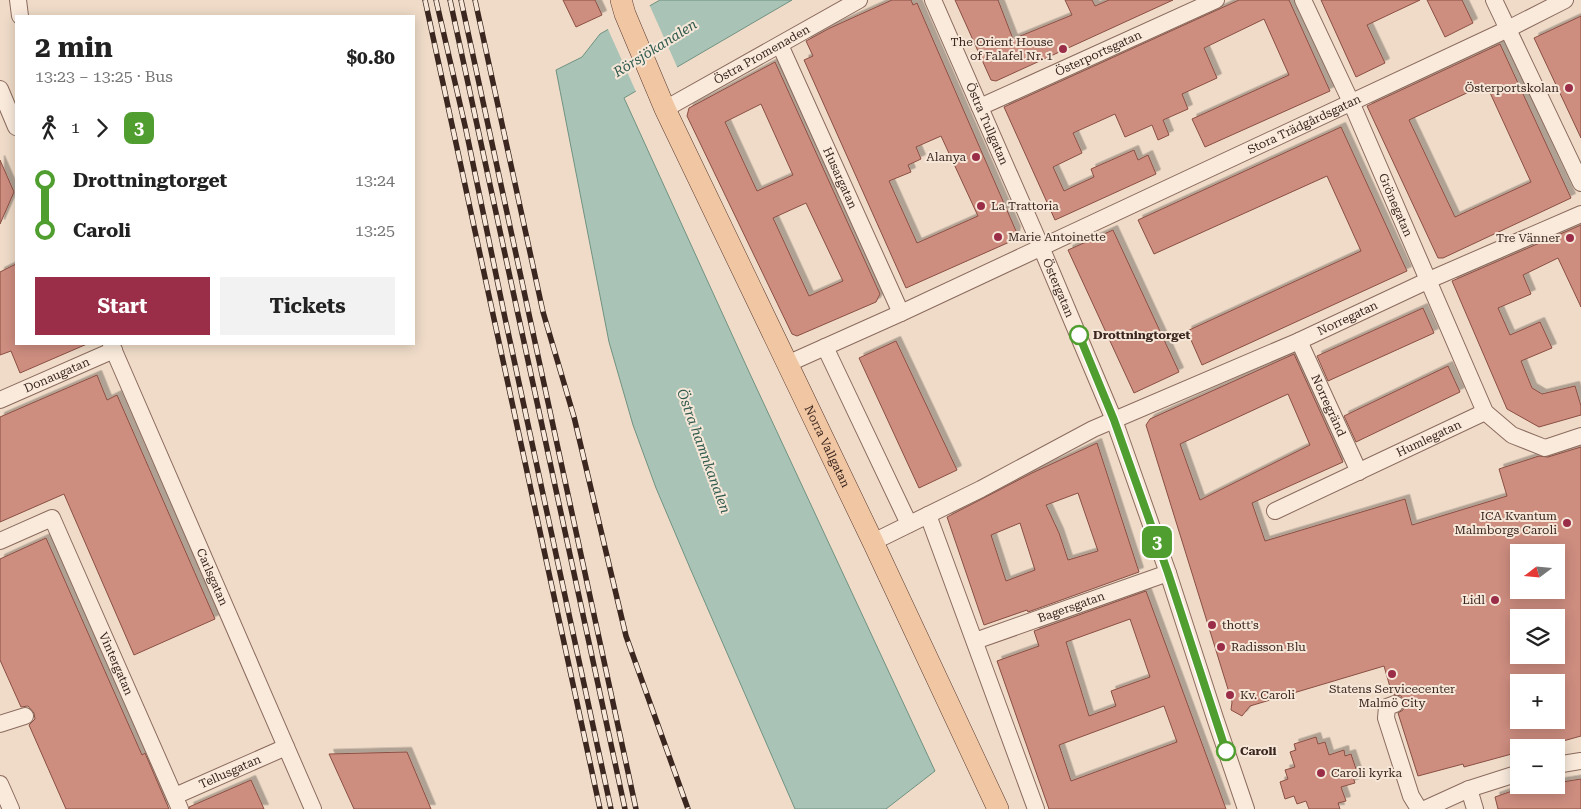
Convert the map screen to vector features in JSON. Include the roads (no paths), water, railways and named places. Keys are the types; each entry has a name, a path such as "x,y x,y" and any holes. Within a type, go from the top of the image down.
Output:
{"main road":[{"name":"Norra Vallgatan","path":"621,5 665,109 873,542 998,809"}],"street":[{"path":"18,0 20,15"},
{"name":"Östra Promenaden","path":"665,109 859,0"},
{"name":"Östra Tullgatan","path":"933,0 1041,247"},
{"name":"Österportsgatan","path":"980,107 1216,0"},
{"name":"Grönegatan","path":"1303,0 1351,102 1485,412"},
{"path":"1494,0 1581,183"},
{"name":"Stora Trädgårdsgatan","path":"1041,247 1565,0"},
{"name":"Husargatan","path":"780,45 901,313"},
{"path":"0,89 15,133"},
{"path":"6,107 15,126"},
{"name":"Norregatan","path":"1114,420 1299,341 1429,280 1581,214"},
{"path":"788,364 1041,247"},
{"name":"Östergatan","path":"1041,247 1114,420 1168,573 1246,809"},
{"name":"Norregränd","path":"1299,341 1359,472"},
{"name":"Donaugatan","path":"1,396 112,347"},
{"name":"Carlsgatan","path":"112,347 313,809"},
{"path":"825,347 909,524"},
{"path":"1485,412 1512,436 1545,448 1581,436"},
{"name":"Humlegatan","path":"1275,511 1485,412"},
{"path":"873,542 1114,420"},
{"path":"928,515 1036,809"},
{"name":"Vintergatan","path":"0,541 52,518 177,803"},
{"name":"Bagersgatan","path":"975,641 1168,573"},
{"path":"1395,704 1387,707 1386,718 1412,796 1419,809"},
{"path":"0,724 25,716"},
{"name":"Tellusgatan","path":"177,803 286,747"},
{"path":"1565,764 1581,761"},
{"path":"1425,809 1469,789 1510,776"},
{"path":"0,784 11,809"},
{"path":"1469,789 1475,809"}],"water":[{"path":"660,0 792,0 624,98 935,771 886,809 795,809 656,488 633,425 609,342 556,70 582,57 600,34"}],"railway":[{"path":"425,0 600,809"},
{"path":"436,0 466,130 611,809"},
{"path":"450,0 625,809"},
{"path":"461,0 636,809"},
{"path":"475,0 543,312 574,417 626,636 688,809"}],"place":[{"name":"The Orient House of Falafel Nr. 1","path":"1063,49"},
{"name":"Österportskolan","path":"1569,88"},
{"name":"Alanya","path":"976,157"},
{"name":"La Trattoria","path":"981,206"},
{"name":"Marie Antoinette","path":"998,237"},
{"name":"Tre Vänner","path":"1570,238"},
{"name":"Drottningtorget","path":"1079,335"},
{"name":"ICA Kvantum Malmborgs Caroli","path":"1567,523"},
{"name":"Lidl","path":"1495,600"},
{"name":"thott's","path":"1212,625"},
{"name":"Radisson Blu","path":"1221,647"},
{"name":"Statens Servicecenter Malmö City","path":"1392,674"},
{"name":"Kv. Caroli","path":"1230,695"},
{"name":"Caroli","path":"1226,751"},
{"name":"Caroli kyrka","path":"1321,773"}],"water label":[{"name":"Rörsjökanalen","path":"655,48"},
{"name":"Östra hamnkanalen","path":"704,451"}]}
